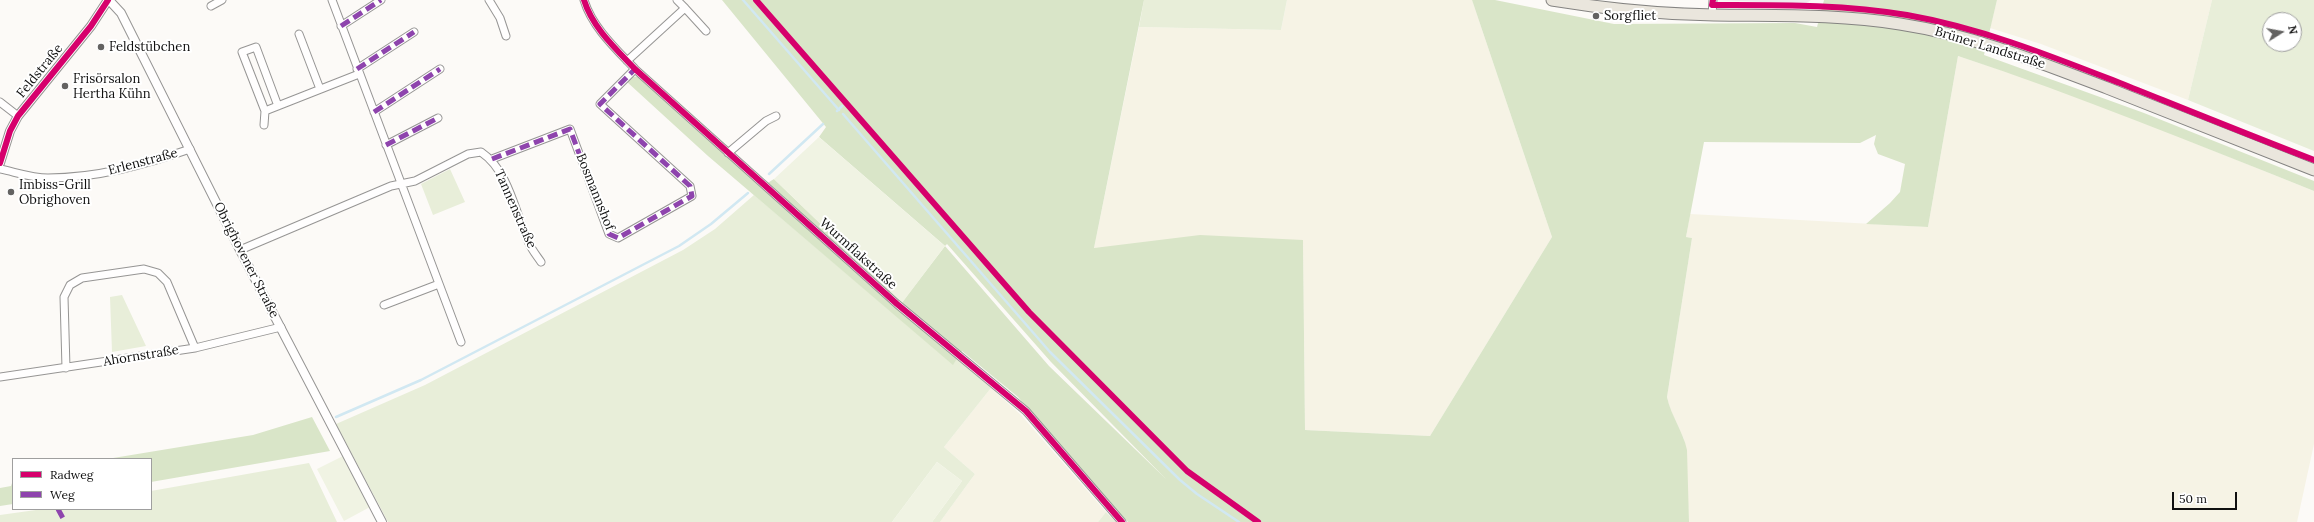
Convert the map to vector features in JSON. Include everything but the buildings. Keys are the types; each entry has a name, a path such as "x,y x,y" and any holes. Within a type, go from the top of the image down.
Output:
{"main road":[{"name":"Brüner Landstraße","path":"1552,0 1630,11 1712,15 1804,15 1857,18 1927,28 1974,40 2031,58 2314,170"}],"street":[{"name":"Feldstraße","path":"0,163 10,131 18,116 91,26 109,0"},
{"name":"Obrighovener Straße","path":"109,0 121,13 240,250 382,522"},
{"path":"212,6 222,0"},
{"path":"332,0 461,342"},
{"path":"341,26 381,0"},
{"path":"489,0 500,18 506,36"},
{"name":"Wurmflakstraße","path":"584,0 589,14 614,47 635,69 898,304 1026,411 1122,522"},
{"path":"677,0 706,30"},
{"path":"1712,0 1712,15"},
{"path":"627,61 685,8"},
{"path":"265,111 320,89 358,71 414,32"},
{"path":"299,34 320,89"},
{"path":"264,125 265,111 242,52 256,47 278,106"},
{"path":"374,112 440,68"},
{"name":"Bosmannshof","path":"492,159 570,129 609,234 618,238 692,196 690,186 600,104 635,69"},
{"path":"0,102 18,116"},
{"path":"728,153 766,121 776,116"},
{"path":"386,145 438,118"},
{"name":"Erlenstraße","path":"0,169 47,178 97,174 131,168 190,149"},
{"name":"Tannenstraße","path":"240,250 401,184 415,182 468,154 481,152 492,159 507,184 528,243 541,262"},
{"path":"66,368 64,297 70,285 82,278 144,268 158,273 167,282 195,348"},
{"path":"384,305 439,284"},
{"name":"Ahornstraße","path":"0,377 195,348 280,327"}],"shaded area":[{"path":"1287,0 1472,0 1552,237 1430,436 1305,430 1303,240 1094,248 1139,27 1281,30"},
{"path":"1718,0 1811,0 1805,4"},
{"path":"1997,0 2212,0 2188,100 2041,44 1990,28"},
{"path":"1958,56 2037,82 2135,119 2314,191 2314,444 2297,522 1689,522 1684,439 1670,409 1667,397 1692,238 1686,237 1690,214 1928,227"},
{"path":"991,388 1021,415 1106,512 1098,522 940,522 975,474 944,447"}],"green space":[{"path":"722,0 1144,0 1094,248 1200,235 1303,240 1305,430 1430,436 1552,237 1472,0 1495,0 1614,24 1795,23 1817,27 1824,0 1997,0 1984,55 2144,113 2314,181 2314,191 2093,104 1958,56 1928,227 1866,224 1900,192 1905,164 1878,154 1874,144 1876,135 1860,143 1704,142 1686,237 1692,238 1667,397 1671,411 1683,436 1687,450 1689,522 1128,522 1103,496 1018,397 962,351 953,365 708,156 627,82 632,77 640,76 761,187 774,179 902,302 945,246 819,137 826,127","holes":["947,244 1051,362 1166,479 1049,366 945,246"]},
{"path":"1144,0 1287,0 1281,30 1139,27"},
{"path":"2212,0 2314,0 2314,151 2188,100"},
{"path":"819,137 945,246 902,303 774,179"},
{"path":"450,169 465,202 433,215 421,184"},
{"path":"754,195 953,364 957,359 991,388 944,447 975,474 940,522 932,522 962,481 937,462 892,522 388,522 336,424 425,385 683,250 715,229"},
{"path":"122,295 146,346 112,352 110,297"},
{"path":"312,417 330,451 152,482 152,458 113,458 253,435"},
{"path":"343,456 370,507 344,521 317,469"},
{"path":"937,462 962,481 932,522 892,522"},
{"path":"309,463 337,522 0,522 0,515 36,510 152,510 152,491"},
{"path":"12,483 12,504 0,506 0,488 11,486"},
{"path":"1106,512 1116,522 1098,522"}],"waterway":[{"path":"743,0 839,110"},
{"path":"837,111 842,106"},
{"path":"843,114 1050,352 1180,480 1197,494 1239,522"},
{"path":"769,174 823,124"},
{"path":"336,417 421,380 679,246 711,224 748,193"}],"marked path":[{"path":"341,26 381,0"},
{"path":"357,69 414,32"},
{"path":"374,112 440,69"},
{"path":"492,159 570,129 609,234 618,238 692,196 690,186 600,104 635,69"},
{"path":"386,145 438,118"},
{"path":"59,510 65,522"}],"cycle path":[{"path":"0,163 10,131 18,116 91,26 108,0"},
{"path":"584,0 593,19 605,37 635,69 897,304 1026,411 1122,522"},
{"path":"756,0 1029,312 1187,471 1258,522"},
{"path":"1713,0 1712,5 1810,6 1883,11 1962,27 2068,63 2314,160"}],"place":[{"name":"Sorgfliet","path":"1596,16"},
{"name":"Feldstübchen","path":"101,47"},
{"name":"Frisörsalon Hertha Kühn","path":"65,86"},
{"name":"Imbiss-Grill Obrighoven","path":"11,192"}]}
